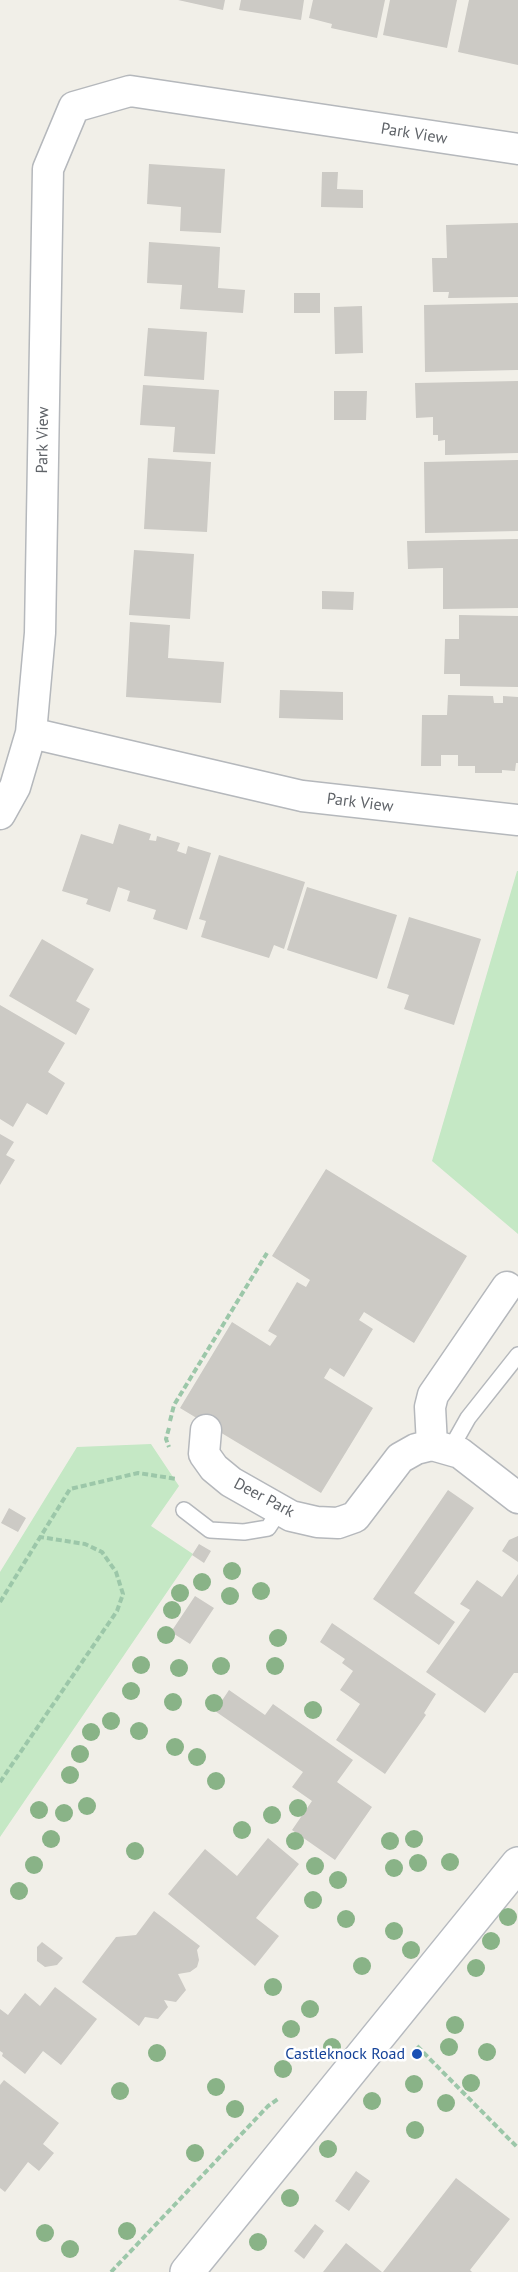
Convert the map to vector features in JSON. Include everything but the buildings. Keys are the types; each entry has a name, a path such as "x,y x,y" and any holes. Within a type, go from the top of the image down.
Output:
{"main road":[{"path":"187,2272 518,1864"}],"street":[{"name":"Park View","path":"518,149 130,91 74,107 48,169 40,633 31,733 302,796 518,820"},
{"path":"0,814 15,787 31,733"},
{"path":"507,1287 433,1395 430,1407 441,1448 460,1453 518,1498"},
{"name":"Deer Park","path":"206,1431 204,1454 214,1468 231,1482 291,1516 316,1522 338,1523 355,1517 400,1458 416,1449 441,1448"}],"lane":[{"path":"441,1448 518,1355"},
{"path":"184,1510 210,1530 244,1532 268,1528 280,1510"}],"path":[{"path":"170,1449 166,1439 174,1405 267,1253"},
{"path":"0,1602 70,1489 138,1473 180,1479 177,1469"},
{"path":"0,1782 117,1611 123,1594 116,1572 102,1552 85,1544 40,1537"},
{"path":"392,2020 518,2148"}],"green space":[{"path":"518,871 518,1234 432,1161"},
{"path":"151,1444 179,1486 151,1526 193,1554 0,1837 0,1572 77,1447"}],"place":[{"name":"Castleknock Road","path":"417,2054"}]}
